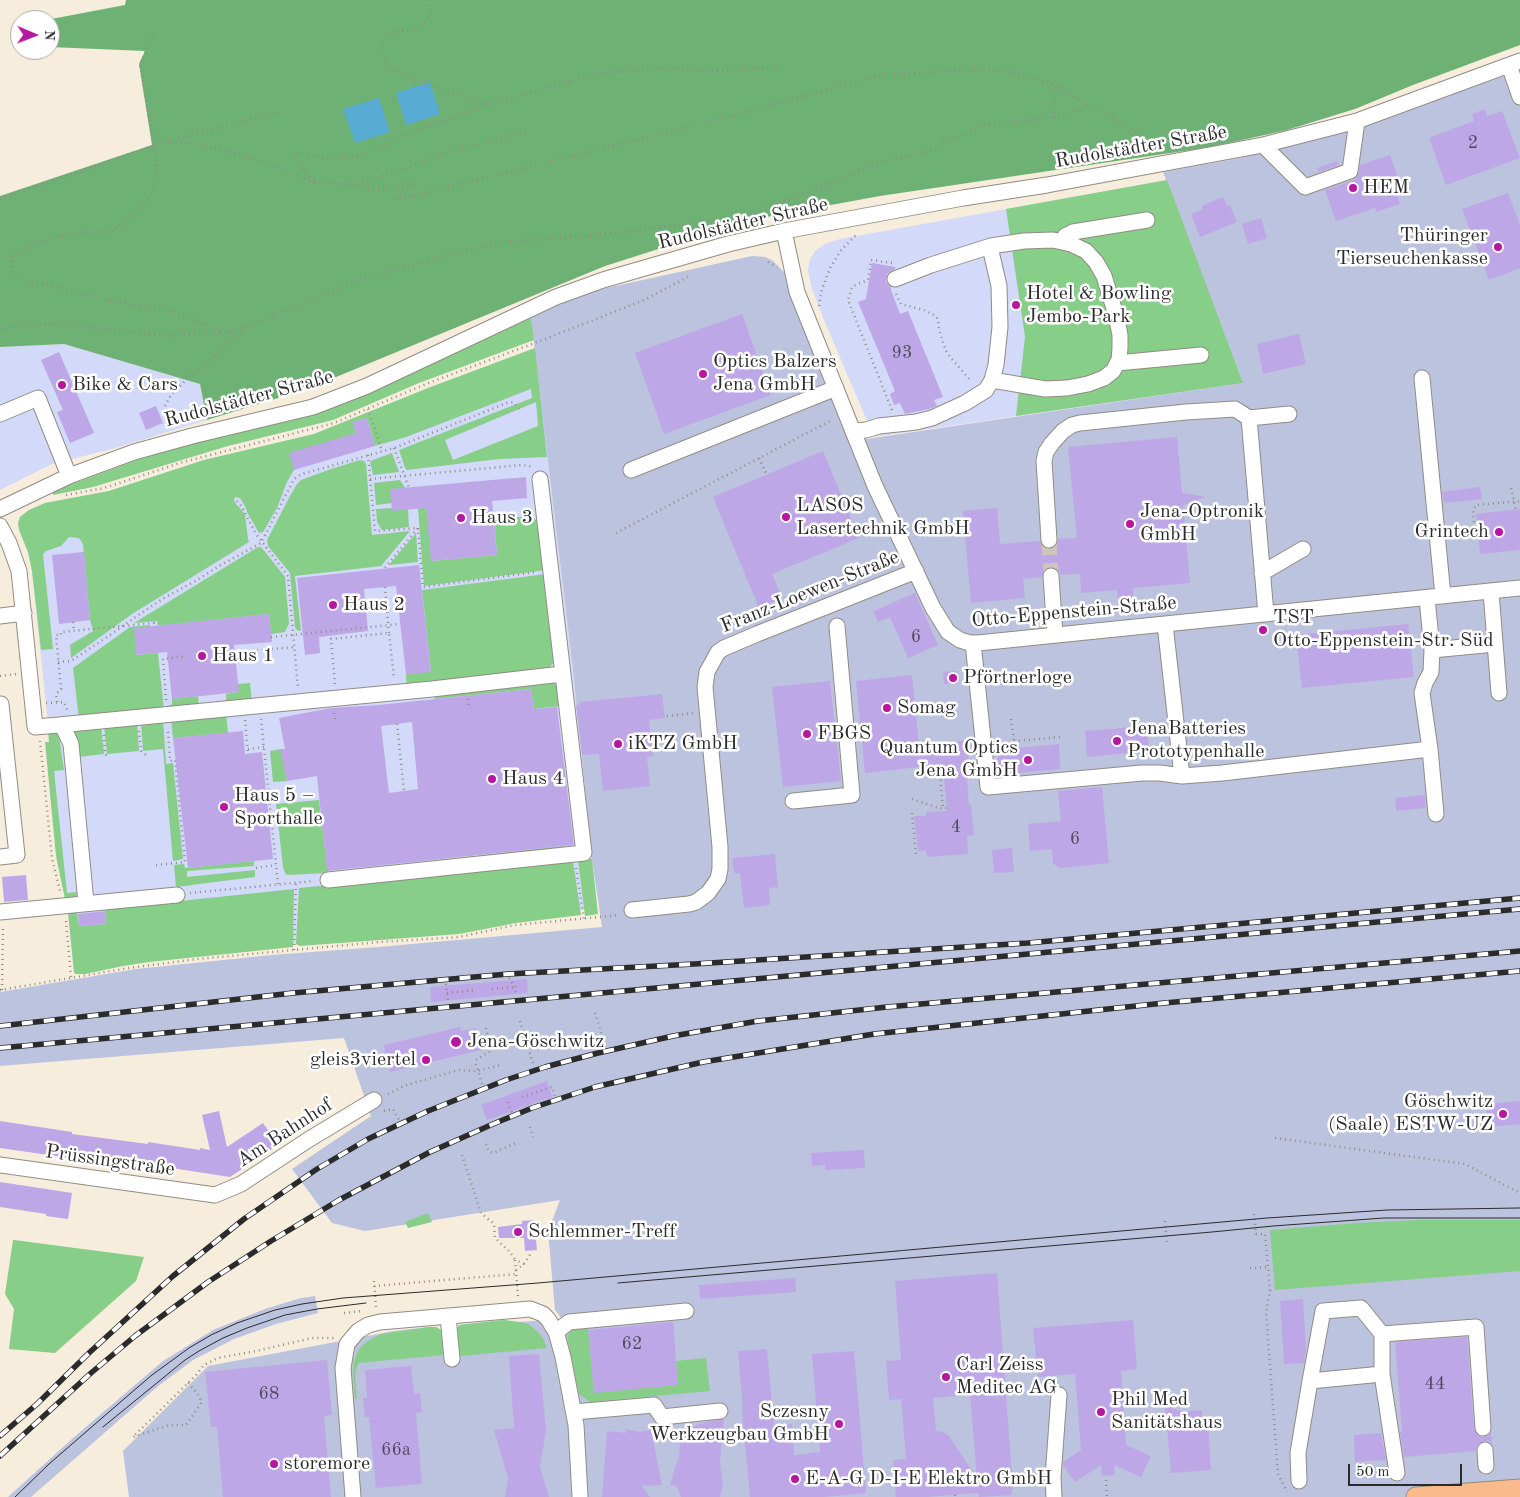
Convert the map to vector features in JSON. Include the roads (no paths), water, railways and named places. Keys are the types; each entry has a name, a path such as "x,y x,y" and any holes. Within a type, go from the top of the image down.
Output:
{"main road":[{"path":"1416,1497 1520,1489"}],"street":[{"path":"1514,63 1520,97"},
{"name":"Rudolstädter Straße","path":"0,509 69,476 134,452 313,407 366,386 556,297 603,280 748,239 784,231 1263,145 1357,121 1514,63"},
{"path":"1263,145 1305,187 1350,171 1357,121"},
{"path":"1062,242 1065,236 1073,232 1146,220"},
{"name":"Otto-Eppenstein-Straße","path":"784,231 797,292 875,486 933,608 948,632 960,640 973,643 1520,588"},
{"path":"895,278 990,247 1024,241 1053,240 1070,244 1086,251 1096,262 1110,291 1120,335 1120,348 1113,371 1104,378 1088,384 1067,388 1045,389 988,386"},
{"path":"853,431 879,426 893,426 932,418 966,403 988,386 998,348 1000,307 999,286 990,247"},
{"path":"1117,363 1201,355"},
{"path":"1422,378 1443,596"},
{"path":"631,470 836,388"},
{"path":"0,414 38,398 69,476"},
{"path":"1049,540 1044,461 1046,452 1052,443 1072,425 1150,415 1235,409 1249,418 1289,414"},
{"path":"1249,418 1266,614"},
{"path":"328,880 584,853 540,479"},
{"path":"0,526 9,543 18,571 35,727 395,693 562,674"},
{"path":"1262,572 1303,550"},
{"name":"Franz-Loewen-Straße","path":"632,910 696,902 708,893 718,879 720,847 705,687 707,672 718,652 748,638 916,571"},
{"path":"1051,576 1055,634"},
{"path":"1491,592 1499,693"},
{"path":"1427,598 1432,650 1431,672 1422,694 1430,749 1436,814"},
{"path":"0,616 24,613"},
{"path":"1165,624 1182,776"},
{"path":"793,801 852,795 837,626"},
{"path":"973,643 988,788 1142,773 1182,776 1430,749"},
{"path":"1432,650 1495,644"},
{"path":"0,705 2,704 17,856 0,857"},
{"path":"64,725 72,751 86,903"},
{"path":"1,912 176,895"},
{"name":"Am Bahnhof","path":"214,1196 241,1184 374,1100"},
{"name":"Prüssingstraße","path":"0,1165 214,1196"},
{"path":"1299,1482 1298,1453 1323,1311 1361,1308 1382,1334 1382,1374 1397,1473"},
{"path":"353,1497 343,1368 347,1344 358,1331 377,1323 530,1309 543,1314 556,1332 563,1357 576,1425 580,1497"},
{"path":"556,1332 569,1322 686,1311"},
{"path":"448,1316 452,1359"},
{"path":"1382,1334 1476,1327 1483,1428"},
{"path":"1310,1381 1382,1374"},
{"path":"1054,1497 1053,1478 1059,1395"},
{"path":"574,1412 654,1405 662,1417 720,1411"},
{"path":"1485,1450 1486,1466"}],"water":[{"path":"430,82 440,114 406,125 396,93"},
{"path":"379,98 390,132 355,143 343,109"}],"tunnel":[{"path":"1049,540 1051,576"}],"tram line":[{"path":"15,1497 49,1464 152,1375 189,1348 237,1323 275,1310 302,1304 343,1298 538,1283 1267,1218 1387,1210 1520,1208"},
{"path":"618,1283 1384,1218 1520,1218"},
{"path":"103,1427 185,1360 223,1338 285,1315 366,1303"}],"railway":[{"path":"0,1026 293,993 508,974 1028,943 1520,898"},
{"path":"0,1048 1520,909"},
{"path":"0,1436 37,1404 90,1352 173,1276 244,1219 317,1169 368,1139 428,1111 506,1080 545,1067 673,1036 758,1021 887,1007 1520,951"},
{"path":"0,1456 91,1373 135,1336 208,1282 271,1241 339,1200 430,1152 532,1108 595,1087 703,1062 874,1034 1164,1003 1520,971"}],"place":[{"name":"HEM","path":"1353,188"},
{"name":"Thüringer Tierseuchenkasse","path":"1498,247"},
{"name":"Hotel & Bowling Jembo-Park","path":"1016,305"},
{"name":"Optics Balzers Jena GmbH","path":"703,374"},
{"name":"Bike & Cars","path":"62,385"},
{"name":"LASOS Lasertechnik GmbH","path":"786,517"},
{"name":"Haus 3","path":"461,518"},
{"name":"Jena-Optronik GmbH","path":"1130,524"},
{"name":"Grintech","path":"1499,532"},
{"name":"Haus 2","path":"333,605"},
{"name":"TST Otto-Eppenstein-Str. Süd","path":"1263,630"},
{"name":"Haus 1","path":"202,656"},
{"name":"Pförtnerloge","path":"953,678"},
{"name":"Somag","path":"887,708"},
{"name":"FBGS","path":"807,734"},
{"name":"JenaBatteries Prototypenhalle","path":"1117,741"},
{"name":"iKTZ GmbH","path":"618,744"},
{"name":"Quantum Optics Jena GmbH","path":"1028,760"},
{"name":"Haus 4","path":"492,779"},
{"name":"Haus 5 – Sporthalle","path":"224,807"},
{"name":"Jena-Göschwitz","path":"456,1042"},
{"name":"gleis3viertel","path":"426,1060"},
{"name":"Göschwitz (Saale) ESTW-UZ","path":"1503,1114"},
{"name":"Schlemmer-Treff","path":"518,1232"},
{"name":"Carl Zeiss Meditec AG","path":"946,1377"},
{"name":"Phil Med Sanitätshaus","path":"1101,1412"},
{"name":"Sczesny Werkzeugbau GmbH","path":"839,1424"},
{"name":"storemore","path":"274,1464"},
{"name":"E-A-G D-I-E Elektro GmbH","path":"795,1479"}]}
